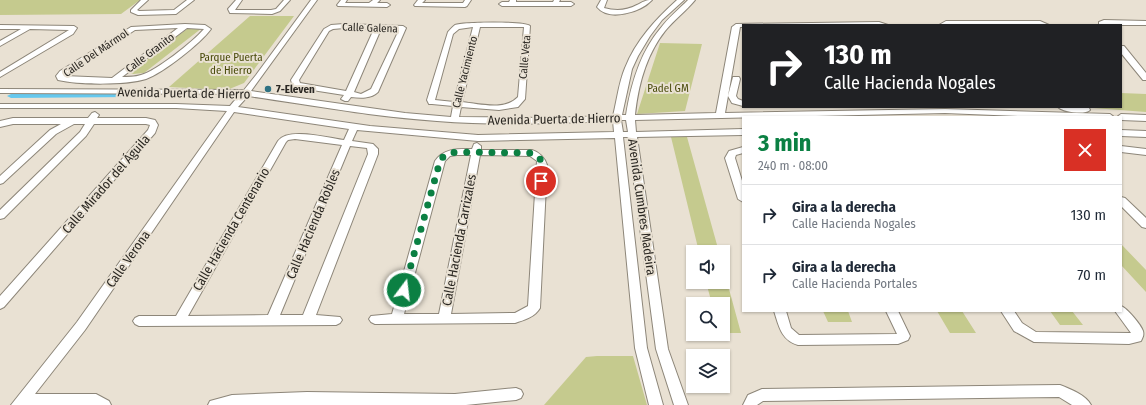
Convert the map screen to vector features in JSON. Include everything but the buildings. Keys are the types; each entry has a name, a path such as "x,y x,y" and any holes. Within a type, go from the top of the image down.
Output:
{"street":[{"path":"145,0 134,9 135,12 176,12 191,0"},
{"path":"239,0 231,9 232,12 268,13 275,11 287,0"},
{"name":"Calle Verona","path":"20,403 81,326 232,109 259,76 314,0"},
{"path":"371,5 377,0"},
{"path":"604,0 600,7 609,11 630,11 649,0"},
{"name":"Avenida Cumbres Madeira","path":"656,405 641,348 617,118 628,69 634,56 647,34 660,19 681,0"},
{"name":"Avenida Cumbres Madeira","path":"681,405 662,349 630,118 635,89 646,55 657,37 670,21 692,0"},
{"path":"417,3 466,2 476,4"},
{"path":"502,4 513,2 556,2 571,4"},
{"path":"340,3 386,5"},
{"path":"1102,24 1146,23"},
{"name":"Calle Veta","path":"522,24 528,27 522,97 515,105 499,108 435,103 431,100 450,33 457,27 477,25 522,24"},
{"path":"786,24 835,24"},
{"name":"Calle Yacimiento","path":"454,120 477,25"},
{"path":"720,116 725,78 735,27 742,25"},
{"name":"Calle Del Mármol","path":"185,26 205,27 208,29 148,76 131,80 114,80 65,79 61,78 60,76 133,28 185,26"},
{"name":"Calle Granito","path":"100,91 185,26"},
{"name":"Calle Galena","path":"336,26 379,26 400,26 403,29 375,90 367,95 361,96 300,87 294,83 326,30 336,26"},
{"path":"337,107 349,94 379,26"},
{"path":"0,44 29,27"},
{"path":"0,75 74,30 74,28 70,27 1,28"},
{"path":"1122,49 1146,78"},
{"path":"725,78 739,79 732,96 735,101 742,104"},
{"path":"119,91 131,80"},
{"name":"Avenida Puerta de Hierro","path":"2,92 246,92 352,110 454,120 544,121 975,109 1093,116"},
{"path":"352,110 361,96"},
{"name":"Calle Yacimiento","path":"438,119 442,104"},
{"name":"Avenida Puerta de Hierro","path":"0,106 176,106 232,109 370,129 478,138 742,132"},
{"path":"0,181 53,132 75,120 90,106"},
{"path":"0,216 88,129 90,120 104,106"},
{"path":"826,108 854,113"},
{"path":"1068,108 1115,116"},
{"path":"650,134 640,129 640,123 668,117"},
{"path":"1122,117 1146,118"},
{"name":"Calle Mirador del Águila","path":"0,124 13,121 146,120 152,122 154,125 152,131 0,304"},
{"path":"525,121 533,128 531,134 526,138"},
{"path":"544,121 538,128 545,137"},
{"name":"Calle Hacienda Robles","path":"272,320 354,127"},
{"path":"368,147 370,129"},
{"path":"1122,133 1146,134"},
{"name":"Calle Hacienda Centenario","path":"179,321 282,141 285,138 296,136 348,142"},
{"path":"457,152 458,137"},
{"name":"Calle Hacienda Carrizales","path":"444,318 478,138"},
{"path":"308,319 373,154 368,147 348,142"},
{"path":"1122,149 1146,152"},
{"path":"742,150 732,153 730,158 742,196"},
{"path":"375,319 515,318 526,314 534,308 542,165 541,160 537,155 524,152 457,152 446,155 440,161 396,318"},
{"path":"1122,201 1146,224"},
{"path":"780,312 787,332 793,338 798,340 902,338 904,336 903,333 892,312"},
{"path":"1008,312 1018,327 1034,338 1129,339 1137,337 1138,332 1122,312"},
{"path":"139,321 336,320"},
{"path":"750,405 753,399 762,395 1060,391 1084,405"},
{"path":"215,405 232,401 305,402 455,400 516,394"},
{"path":"20,403 96,400 104,405"}],"green space":[{"path":"0,0 140,0 121,14 0,15"},
{"name":"Parque Puerta de Hierro","path":"250,16 294,16 244,83 227,90 169,87"},
{"path":"190,27 202,28 144,73 133,74 127,72"},
{"name":"Padel GM","path":"660,43 702,44 685,111 637,114"},
{"path":"1122,93 1146,94 1146,112 1093,108 1122,108"},
{"path":"671,137 687,137 717,245 697,245"},
{"path":"1122,245 1146,270 1146,292 1122,266"},
{"path":"708,289 729,289 741,333 730,333 730,297 710,297"},
{"path":"823,312 848,312 852,322 828,322"},
{"path":"938,312 963,312 976,333 950,333"},
{"path":"1051,312 1073,312 1083,325 1060,325"},
{"path":"633,356 647,405 544,405 586,357"}],"waterway":[{"path":"11,96 128,95"}],"place":[{"name":"7-Eleven","path":"268,89"}],"route":[{"path":"404,290 442,157 450,152 532,153 537,155 541,160 541,181"}]}
